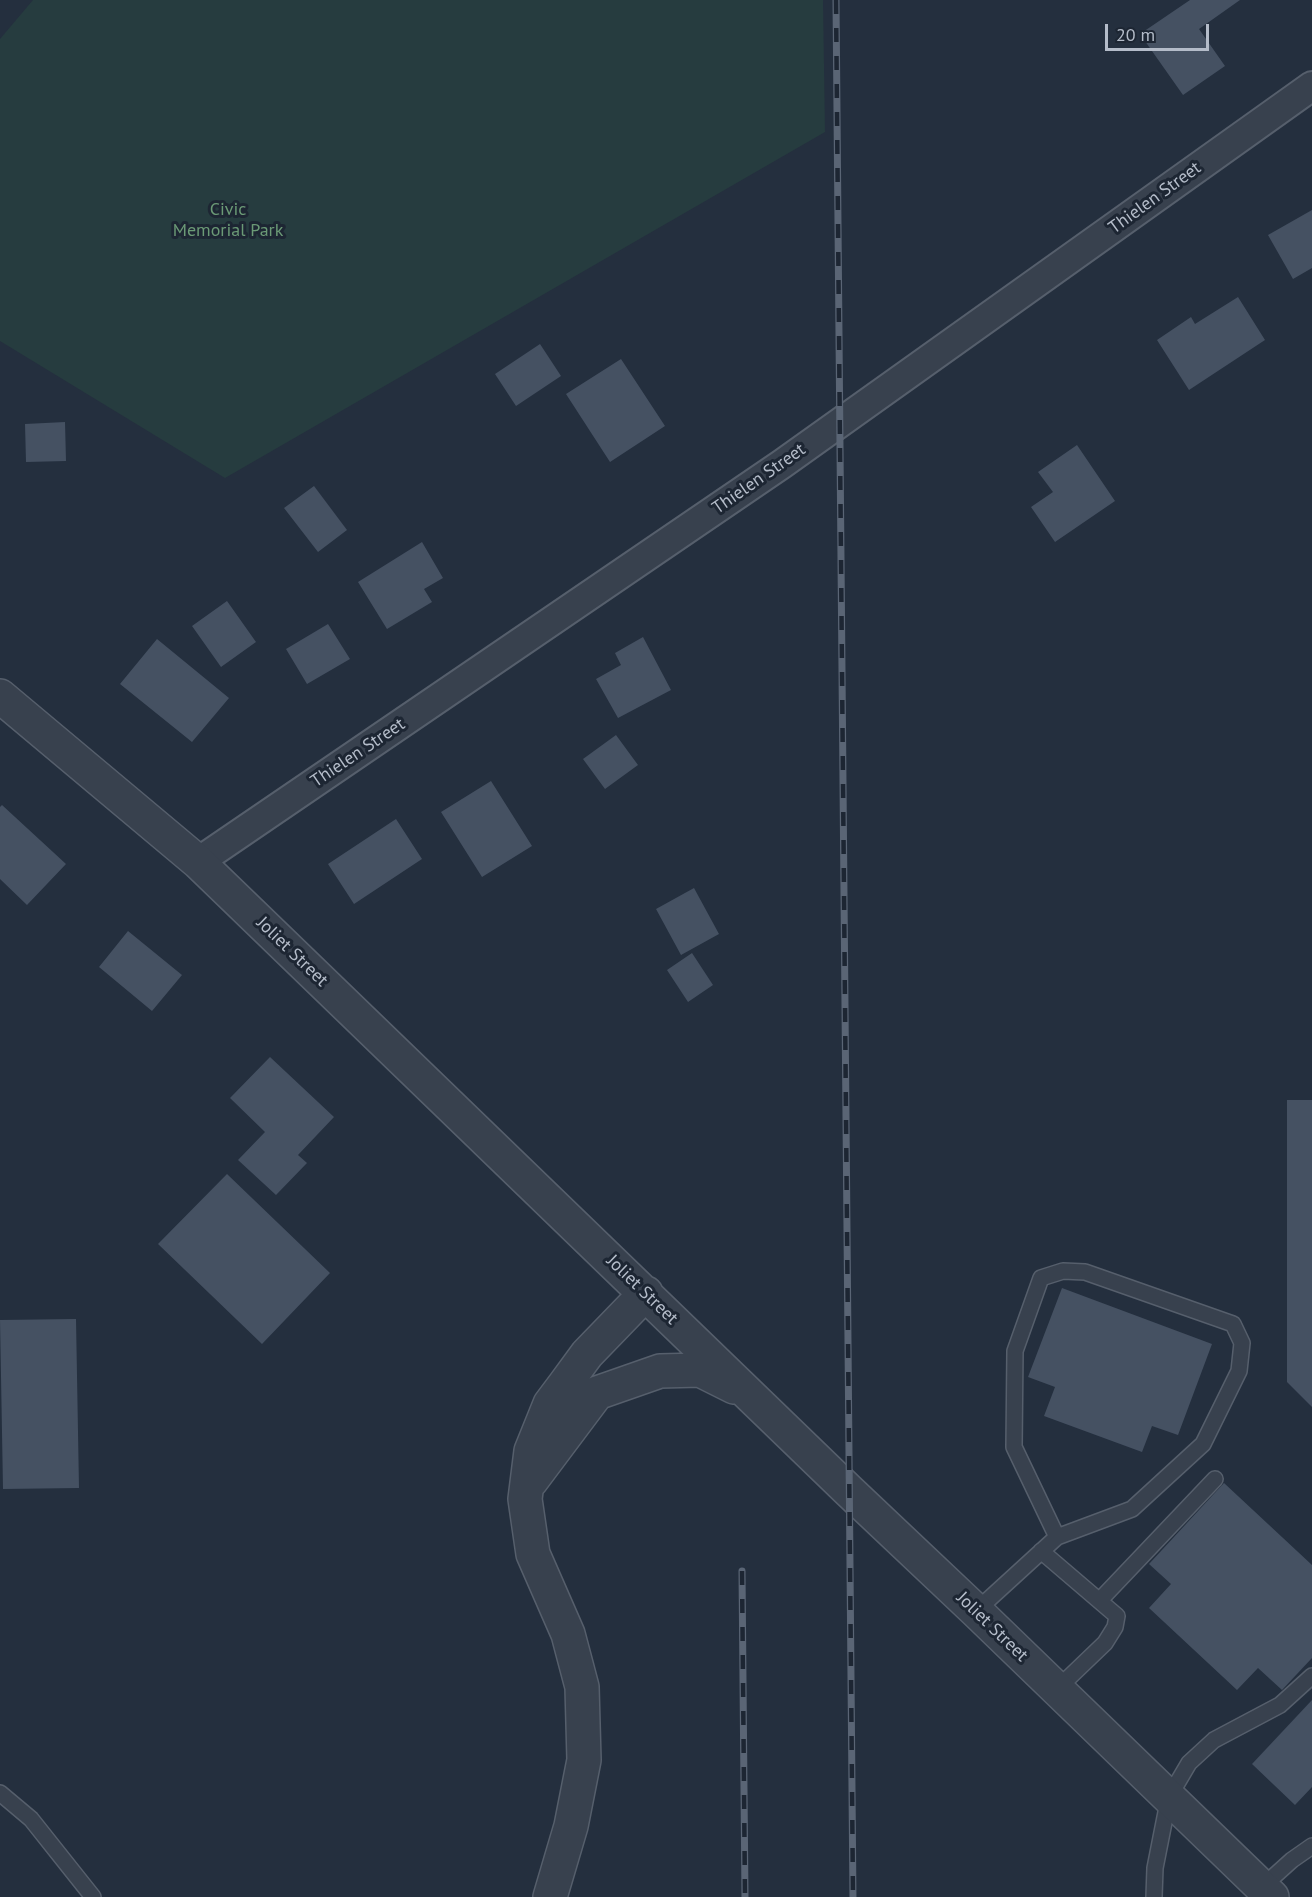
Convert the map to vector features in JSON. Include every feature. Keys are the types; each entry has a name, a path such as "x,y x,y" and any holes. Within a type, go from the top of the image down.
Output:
{"street":[{"name":"Thielen Street","path":"198,862 782,464 1312,86"},
{"name":"Joliet Street","path":"0,696 198,862 1267,1892"},
{"path":"550,1897 571,1826 584,1760 582,1687 568,1634 532,1554 525,1499 531,1451 550,1404 587,1354 646,1293"},
{"path":"526,1487 597,1393 660,1371 700,1370 753,1396"}],"lane":[{"path":"976,1611 1057,1537 1132,1509 1203,1444 1239,1371 1242,1343 1233,1324 1085,1272 1063,1270 1041,1278 1016,1352 1014,1447 1057,1537"},
{"path":"1101,1600 1215,1479"},
{"path":"1041,1551 1117,1616 1115,1627 1105,1643 1057,1689"},
{"path":"1154,1897 1155,1868 1169,1797 1189,1763 1214,1740 1280,1705 1312,1676"},
{"path":"0,1793 31,1820 93,1897"},
{"path":"1267,1892 1292,1860 1312,1846"}],"green space":[{"name":"Civic Memorial Park","path":"33,0 823,0 825,132 225,478 0,341 0,39"}],"building":[{"path":"1190,0 1240,0 1199,29 1225,66 1183,95 1140,34"},
{"path":"1312,210 1312,268 1293,279 1268,235"},
{"path":"1238,297 1265,340 1189,390 1157,340 1191,317 1195,324"},
{"path":"540,344 561,376 516,406 495,374"},
{"path":"621,359 665,426 610,462 566,394"},
{"path":"65,422 66,461 26,462 25,424"},
{"path":"1077,445 1115,501 1055,542 1031,507 1053,492 1038,472"},
{"path":"314,486 347,530 318,552 284,508"},
{"path":"422,542 443,578 424,589 432,602 387,629 358,582"},
{"path":"227,601 256,642 221,667 192,626"},
{"path":"328,624 350,659 307,684 286,649"},
{"path":"643,637 671,690 618,718 596,679 621,665 615,653"},
{"path":"157,639 229,698 192,742 120,684"},
{"path":"616,735 638,765 605,789 583,759"},
{"path":"491,781 532,846 482,877 441,812"},
{"path":"2,805 66,864 27,905 0,879 0,807"},
{"path":"396,819 422,859 354,904 328,864"},
{"path":"694,888 719,934 681,955 656,909"},
{"path":"128,931 182,975 152,1011 99,967"},
{"path":"692,953 713,985 688,1002 667,970"},
{"path":"270,1057 334,1117 298,1155 307,1163 276,1195 238,1160 265,1132 230,1098"},
{"path":"1287,1100 1312,1100 1312,1407 1287,1382"},
{"path":"227,1174 330,1273 262,1344 158,1244"},
{"path":"1062,1288 1212,1344 1178,1435 1152,1426 1142,1452 1044,1416 1055,1387 1028,1377"},
{"path":"76,1319 79,1488 3,1489 0,1320"},
{"path":"1224,1483 1312,1565 1312,1658 1282,1690 1258,1668 1237,1690 1149,1608 1171,1584 1149,1564"},
{"path":"1312,1700 1312,1787 1295,1805 1252,1764"}],"railway":[{"path":"836,0 853,1897"},
{"path":"742,1571 745,1897"}]}
